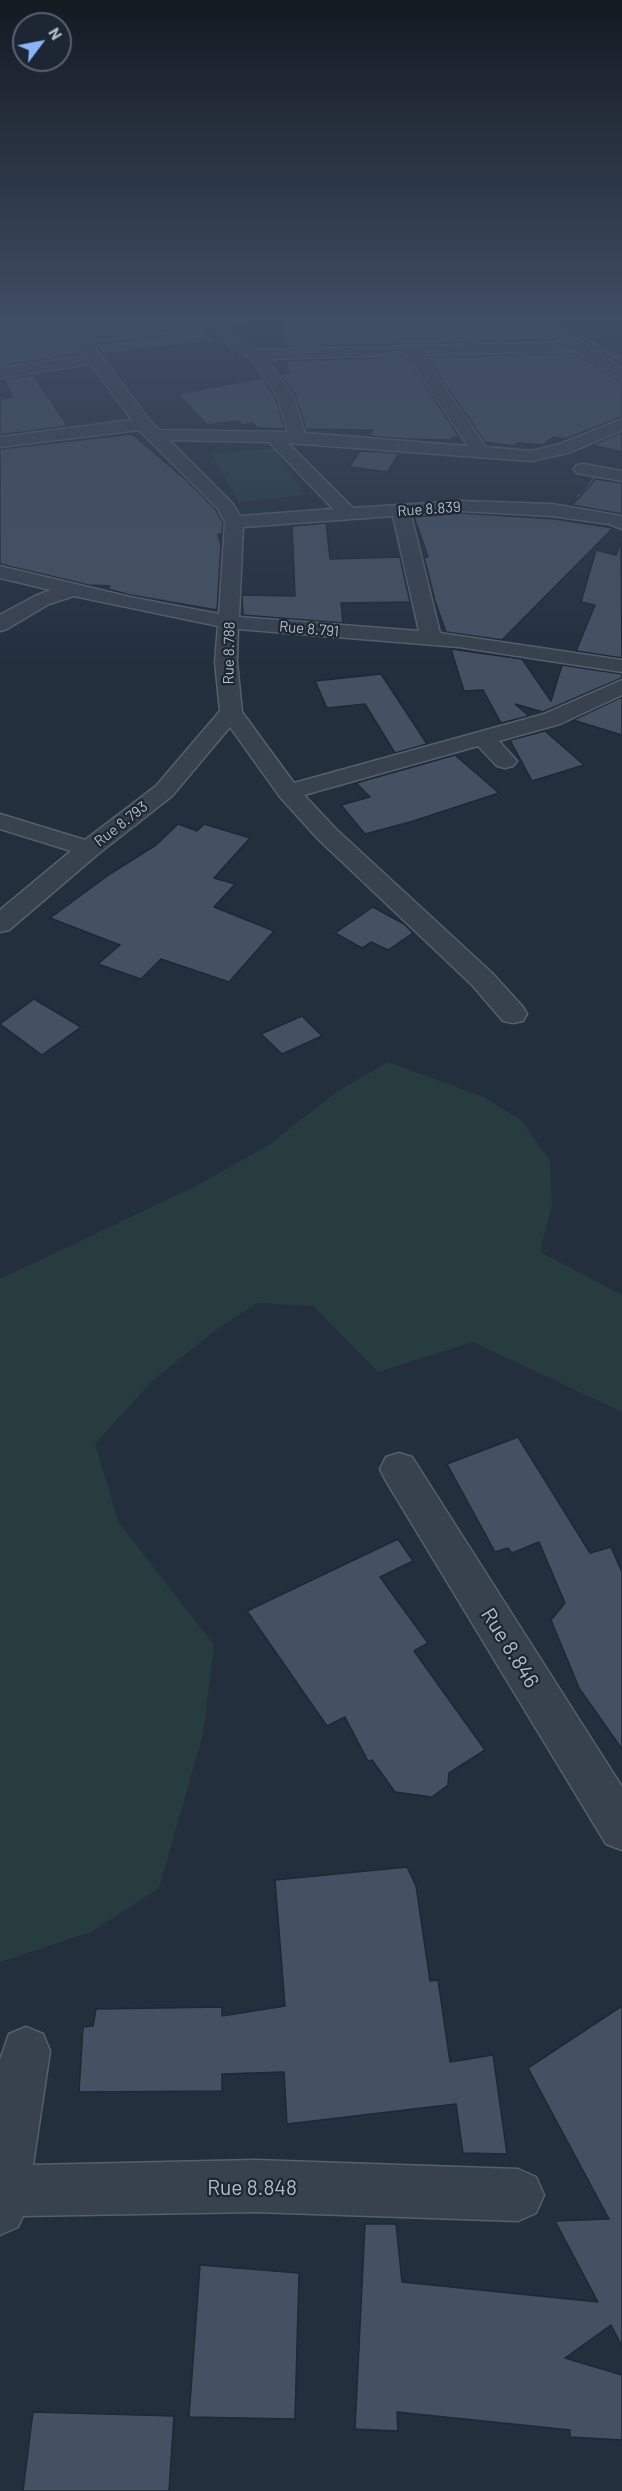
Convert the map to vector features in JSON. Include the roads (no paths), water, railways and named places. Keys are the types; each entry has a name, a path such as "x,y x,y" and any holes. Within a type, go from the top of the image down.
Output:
{"street":[{"path":"0,442 121,432"},
{"path":"151,432 179,463 226,507 234,522"},
{"path":"180,432 275,439 367,441 539,455 562,449 602,432"},
{"path":"296,432 298,438"},
{"path":"468,432 481,452"},
{"path":"275,439 348,514"},
{"path":"583,469 622,476"},
{"name":"Rue 8.839","path":"234,522 461,506 541,510 614,519 622,523"},
{"path":"401,511 431,639"},
{"name":"Rue 8.788","path":"234,522 226,662 231,712 288,792 327,834 482,979 513,1014"},
{"name":"Rue 8.791","path":"0,573 71,590 230,622 431,639 622,666"},
{"path":"0,626 15,614 42,600 71,590"},
{"path":"288,792 552,719 622,687"},
{"name":"Rue 8.793","path":"0,924 175,780 231,712"},
{"path":"483,738 505,761"},
{"path":"0,821 89,849"},
{"name":"Rue 8.846","path":"399,1469 622,1828"},
{"path":"1,2200 26,2051"},
{"name":"Rue 8.848","path":"1,2200 255,2186 518,2196"}],"waterway":[{"path":"579,497 585,493 597,476"}]}
